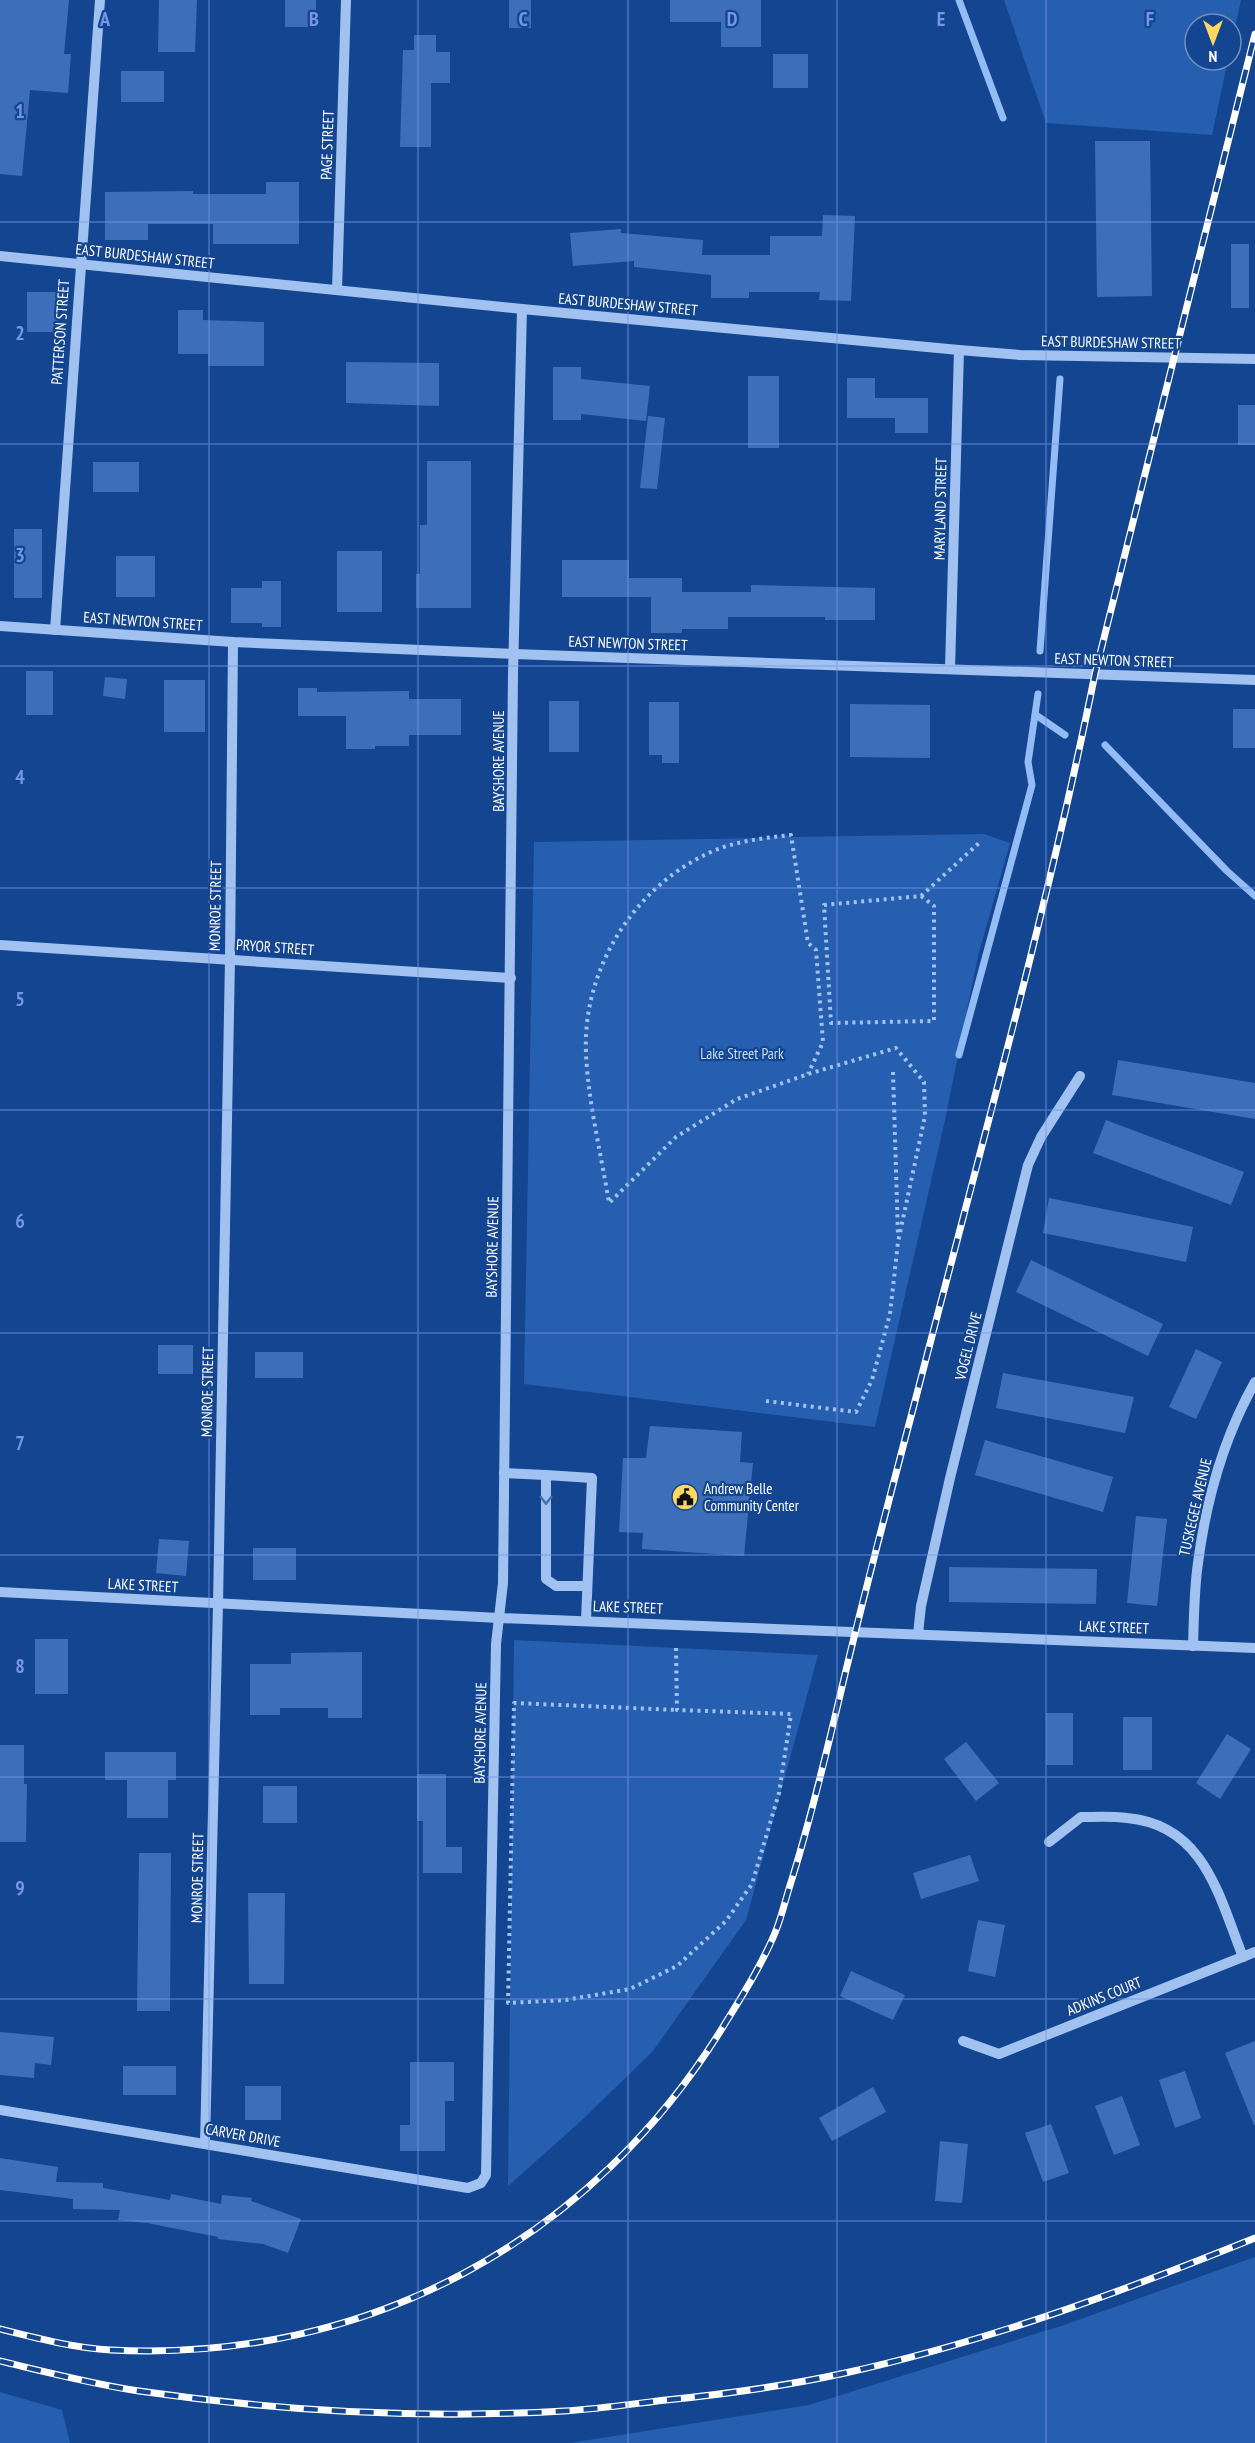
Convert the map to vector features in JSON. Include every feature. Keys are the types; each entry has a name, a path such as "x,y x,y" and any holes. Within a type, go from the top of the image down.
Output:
{"street":[{"name":"PATTERSON STREET","path":"55,630 100,0"},
{"name":"PAGE STREET","path":"337,290 346,0"},
{"name":"EAST BURDESHAW STREET","path":"0,256 522,309 959,350 1020,355 1255,359"},
{"name":"BAYSHORE AVENUE","path":"481,2183 487,2170 496,1656 503,1583 514,654 522,309"},
{"name":"MARYLAND STREET","path":"950,669 959,350"},
{"name":"EAST NEWTON STREET","path":"0,627 233,642 514,654 1255,680"},
{"name":"MONROE STREET","path":"205,2143 218,1604 230,959 233,642"},
{"name":"PRYOR STREET","path":"0,945 511,978"},
{"name":"VOGEL DRIVE","path":"918,1634 921,1606 950,1478 1029,1165 1041,1137 1080,1076"},
{"name":"TUSKEGEE AVENUE","path":"1193,1646 1198,1563 1211,1494 1221,1458 1255,1382"},
{"path":"504,1473 592,1478 586,1620"},
{"path":"546,1475 546,1579 556,1586 587,1586"},
{"name":"LAKE STREET","path":"0,1592 499,1618 1255,1648"},
{"path":"1049,1842 1081,1817 1128,1818 1157,1825 1176,1835 1193,1850 1209,1871 1243,1957"},
{"name":"ADKINS COURT","path":"963,2041 999,2054 1255,1952"},
{"name":"CARVER DRIVE","path":"0,2110 468,2188 481,2183"}],"path":[{"path":"766,1401 856,1412 872,1380 890,1314 898,1242 925,1116 924,1082 896,1048 808,1074 737,1099 676,1137 609,1203 589,1077 586,1038 589,1005 600,966 616,937 648,895 675,872 710,852 746,841 791,835 808,943 816,950 823,1042 808,1074"},
{"path":"921,896 934,906 934,1021 831,1023 824,905 921,896 979,843"},
{"path":"893,1072 898,1242"},
{"path":"676,1648 676,1710"},
{"path":"514,1703 676,1710 791,1714 779,1793 752,1884 726,1921 677,1966 630,1989 566,2000 508,2003 514,1703"}],"green space":[{"path":"1004,0 1241,0 1238,12 1183,12 1183,72 1225,72 1212,135 1046,123"},
{"name":"Lake Street Park","path":"984,834 1010,843 978,956 945,1120 875,1427 524,1384 534,842 767,838 791,835 791,837"},
{"path":"514,1640 818,1655 746,1920 653,2051 581,2121 508,2186"},
{"path":"1255,2257 1255,2443 570,2443 809,2405 1064,2325"},
{"path":"0,2392 62,2410 70,2443 0,2443"}],"building":[{"path":"0,0 69,0 64,54 71,54 68,93 30,90 22,176 0,174"},
{"path":"159,0 197,0 195,52 158,52"},
{"path":"285,0 316,0 316,27 285,27"},
{"path":"509,0 531,0 531,28 509,28"},
{"path":"670,0 761,0 761,47 721,47 721,22 670,22"},
{"path":"414,35 436,35 436,52 450,52 450,83 431,83 431,147 400,147 403,50 414,50"},
{"path":"773,54 808,54 808,88 773,88"},
{"path":"121,71 164,71 164,102 121,102"},
{"path":"1095,141 1150,141 1152,296 1097,297"},
{"path":"266,182 299,182 299,244 213,244 213,224 148,224 148,240 105,240 105,192 193,191 193,194 266,194"},
{"path":"823,215 855,216 851,301 819,300 820,292 749,292 749,298 711,298 711,275 634,267 634,261 573,266 570,233 621,229 621,233 703,240 702,255 770,255 770,236 822,236"},
{"path":"1231,244 1249,244 1249,308 1231,308"},
{"path":"27,292 58,292 58,332 27,332"},
{"path":"178,310 203,310 203,320 264,322 264,366 208,366 208,354 178,354"},
{"path":"346,362 439,363 439,406 346,403"},
{"path":"553,367 581,367 581,379 650,386 646,421 581,414 581,420 553,420"},
{"path":"748,376 779,376 779,448 748,448"},
{"path":"847,378 875,378 875,398 928,398 928,433 895,433 895,418 847,418"},
{"path":"1238,405 1255,405 1255,445 1238,445"},
{"path":"648,416 665,418 657,489 640,488"},
{"path":"427,461 471,461 471,608 416,608 416,574 420,574 420,525 427,525"},
{"path":"93,462 139,462 139,492 93,492"},
{"path":"14,529 42,529 42,598 14,598"},
{"path":"337,551 382,551 382,612 337,612"},
{"path":"116,556 155,556 155,597 116,597"},
{"path":"562,560 629,560 629,578 682,578 682,592 751,592 751,585 875,588 875,620 825,620 825,617 728,617 728,629 682,629 682,633 651,633 651,597 562,597"},
{"path":"262,581 281,581 281,627 262,627 262,623 231,623 231,588 262,588"},
{"path":"26,671 53,671 53,715 26,715"},
{"path":"105,677 127,679 125,699 103,696"},
{"path":"164,680 205,680 205,732 164,732"},
{"path":"298,688 317,688 317,692 409,691 409,699 461,699 461,735 409,735 409,746 346,749 346,716 298,716"},
{"path":"549,701 579,701 579,752 549,752"},
{"path":"649,702 679,702 679,763 662,763 662,755 649,755"},
{"path":"850,704 930,705 930,758 850,757"},
{"path":"1233,709 1255,709 1255,748 1233,748"},
{"path":"1118,1060 1255,1083 1255,1119 1112,1095"},
{"path":"1106,1120 1244,1172 1231,1205 1093,1153"},
{"path":"1049,1198 1193,1227 1186,1262 1043,1233"},
{"path":"1031,1260 1163,1324 1148,1356 1016,1292"},
{"path":"158,1345 193,1345 193,1374 158,1374"},
{"path":"1196,1349 1222,1362 1196,1419 1169,1407"},
{"path":"255,1352 303,1352 303,1378 255,1378"},
{"path":"1003,1373 1134,1397 1125,1433 996,1408"},
{"name":"Andrew Belle Community Center","path":"650,1426 742,1432 740,1462 753,1463 744,1556 642,1549 643,1533 619,1532 623,1458 646,1458"},
{"path":"985,1440 1113,1477 1103,1512 975,1475"},
{"path":"1136,1516 1167,1519 1157,1606 1127,1603"},
{"path":"159,1539 189,1541 186,1576 156,1573"},
{"path":"253,1548 296,1548 296,1580 253,1580"},
{"path":"949,1567 1097,1569 1096,1604 949,1602"},
{"path":"35,1639 68,1639 68,1694 35,1694"},
{"path":"362,1652 362,1718 328,1718 328,1708 280,1708 280,1715 250,1715 250,1664 291,1664 291,1653"},
{"path":"1046,1713 1073,1713 1073,1765 1046,1765"},
{"path":"1123,1717 1152,1717 1152,1770 1123,1770"},
{"path":"1227,1734 1251,1749 1220,1799 1196,1783"},
{"path":"966,1742 999,1783 976,1801 944,1759"},
{"path":"0,1745 24,1745 24,1784 27,1784 26,1842 0,1842"},
{"path":"105,1752 176,1752 176,1780 168,1780 168,1818 127,1818 127,1780 105,1780"},
{"path":"417,1774 446,1774 446,1847 462,1847 462,1873 423,1873 423,1821 417,1821"},
{"path":"263,1786 297,1786 297,1823 263,1823"},
{"path":"139,1853 171,1853 170,2011 137,2011"},
{"path":"970,1855 979,1881 921,1899 913,1873"},
{"path":"248,1893 285,1893 284,1984 249,1984"},
{"path":"978,1920 1005,1925 995,1977 968,1971"},
{"path":"851,1971 905,1995 893,2020 840,1996"},
{"path":"0,2032 54,2037 51,2065 35,2063 34,2078 0,2075"},
{"path":"1255,2041 1255,2125 1254,2125 1225,2053"},
{"path":"410,2062 454,2062 454,2101 445,2101 445,2151 400,2151 400,2125 410,2125"},
{"path":"123,2066 176,2066 176,2095 123,2095"},
{"path":"1185,2071 1201,2118 1175,2128 1159,2080"},
{"path":"245,2086 281,2086 281,2120 245,2120"},
{"path":"873,2087 886,2112 832,2141 819,2118"},
{"path":"1122,2096 1140,2145 1114,2155 1095,2106"},
{"path":"1051,2124 1069,2173 1043,2182 1025,2133"},
{"path":"940,2141 968,2144 962,2203 935,2201"},
{"path":"0,2158 58,2167 56,2182 103,2183 103,2188 170,2200 171,2194 221,2204 222,2195 252,2198 251,2201 301,2219 288,2253 263,2244 218,2239 218,2237 147,2223 118,2220 120,2210 73,2209 73,2199 0,2190"}],"waterway":[{"path":"959,0 1003,118"},
{"path":"1040,651 1060,379"},
{"path":"959,1055 1032,785 1028,762 1038,694"},
{"path":"1036,715 1065,735"},
{"path":"1105,745 1227,871 1255,896"}],"railway":[{"path":"0,2329 97,2349 206,2349 297,2335 383,2309 465,2273 541,2225 610,2167 672,2099 726,2022 759,1967 780,1920 799,1857 874,1556 1032,951 1095,674 1255,34"},
{"path":"0,2361 139,2391 244,2404 351,2412 458,2414 590,2409 778,2386 898,2361 1053,2314 1154,2278 1255,2238"}],"place":[{"name":"Andrew Belle Community Center","path":"685,1497"}]}
